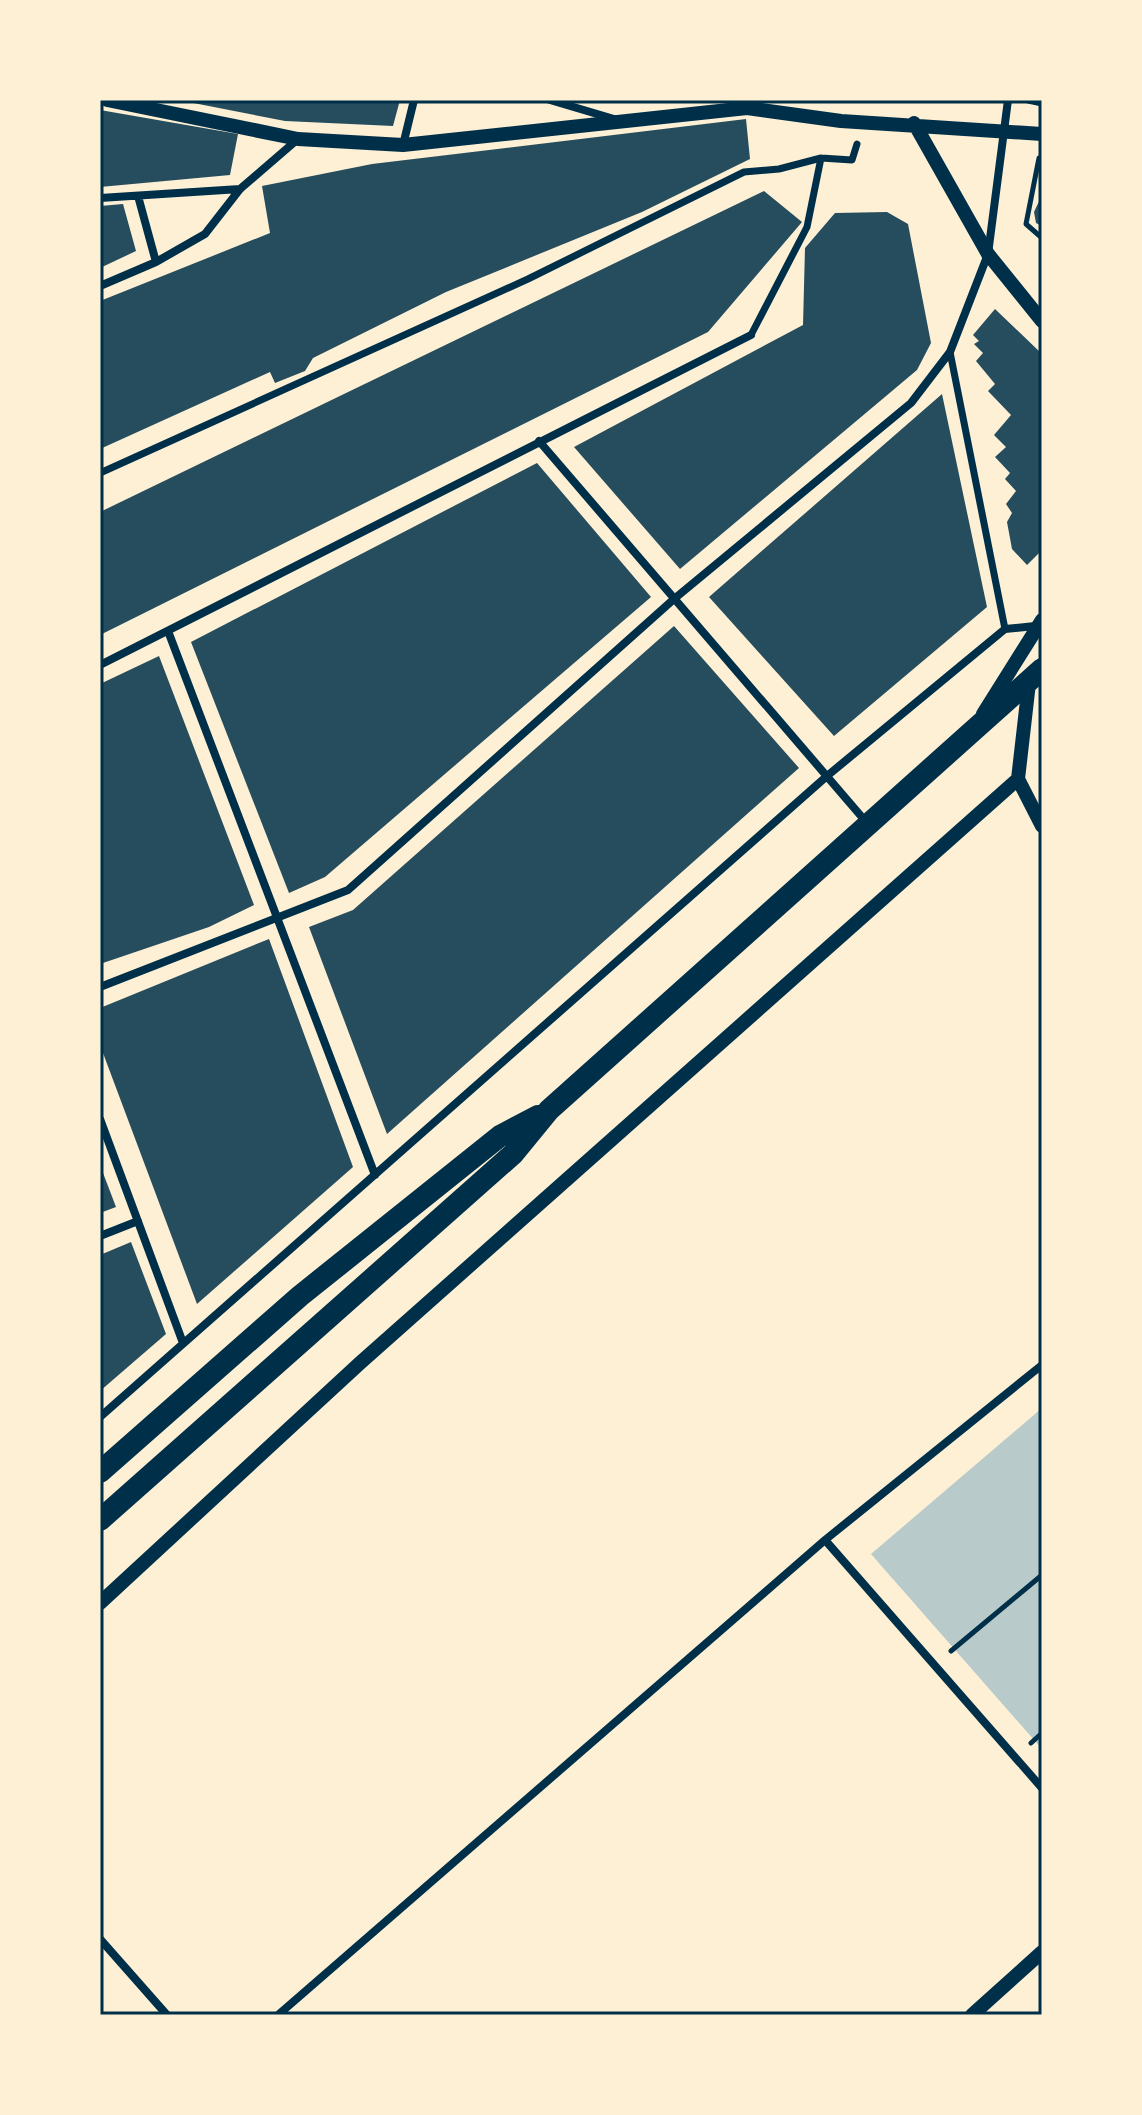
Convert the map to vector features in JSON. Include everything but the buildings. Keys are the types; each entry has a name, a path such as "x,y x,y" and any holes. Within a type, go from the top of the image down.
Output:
{"highway":[{"path":"100,1520 513,1154 549,1110 1037,677"},
{"path":"100,1472 313,1286 500,1136 549,1110"}],"street":[{"path":"107,100 298,139 403,145 747,108 799,106 841,121 914,123 1042,134"},
{"path":"403,145 414,100"},
{"path":"550,100 620,121"},
{"path":"728,100 747,108"},
{"path":"100,987 348,890 674,599 911,403 950,352 988,254 1008,100"},
{"path":"914,123 988,254 1042,321"},
{"path":"100,286 156,262 205,234 240,189 298,139"},
{"path":"100,473 528,279 744,172 779,169 821,158 852,160 857,144"},
{"path":"100,665 751,335 807,227 821,158"},
{"path":"100,198 240,189"},
{"path":"138,196 156,262"},
{"path":"950,352 1005,629"},
{"path":"539,441 870,826"},
{"path":"100,1417 827,776 1005,629 1039,623"},
{"path":"974,730 1039,623"},
{"path":"168,631 375,1175"},
{"path":"1037,677 1018,779 1042,826"},
{"path":"100,1603 360,1363 1018,779"},
{"path":"100,1119 183,1343"},
{"path":"100,1236 138,1221"},
{"path":"278,2015 825,1540 1042,1365"},
{"path":"825,1540 1042,1788"},
{"path":"100,1939 167,2015"},
{"path":"972,2015 1042,1952"}],"path":[{"path":"1040,152 1026,224 1042,238"},
{"path":"951,1651 1042,1575"},
{"path":"1031,1743 1042,1733"}],"shaded area":[{"path":"1042,1408 1042,1749 871,1554"}]}
